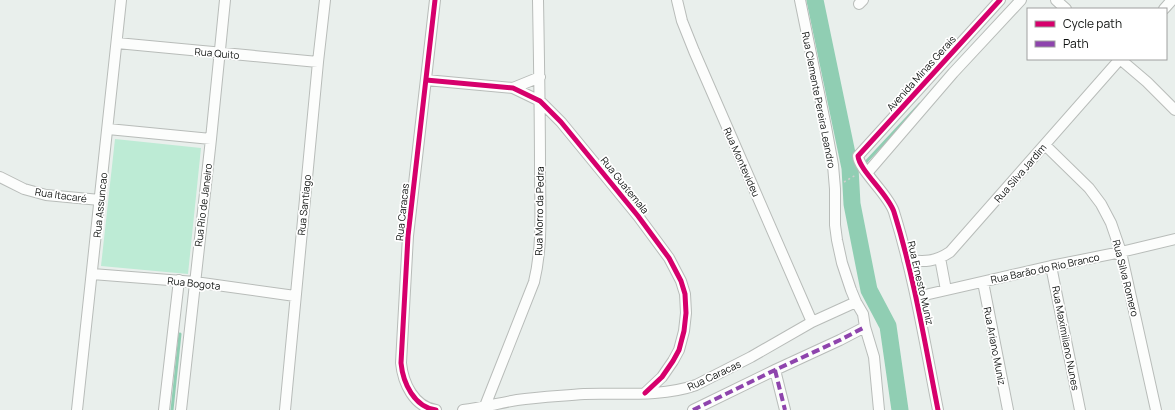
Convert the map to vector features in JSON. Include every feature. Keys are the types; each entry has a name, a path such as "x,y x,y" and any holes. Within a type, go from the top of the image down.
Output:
{"street":[{"name":"Rua Assuncao","path":"77,410 121,0"},
{"name":"Rua Rio de Janeiro","path":"181,410 225,0"},
{"name":"Rua Santiago","path":"285,410 325,0"},
{"name":"Rua Caracas","path":"435,0 408,236 401,363 402,373 408,389 423,405 436,410"},
{"name":"Rua Morro da Pedra","path":"485,406 534,282 538,264 540,236 540,77 538,0"},
{"name":"Rua Montevideu","path":"676,0 694,51 812,322"},
{"name":"Rua Clemente Pereira Leandro","path":"800,0 833,165 837,240 842,263 851,290 863,314 865,327 874,357 879,410"},
{"name":"Avenida Minas Gerais","path":"858,159 859,155 1000,0"},
{"path":"864,171 1021,0"},
{"path":"1056,0 1065,8"},
{"path":"1165,8 1172,0"},
{"name":"Rua Quito","path":"116,43 318,62"},
{"name":"Rua Silva Jardim","path":"907,260 918,262 930,261 940,258 950,252 1119,60"},
{"path":"1121,60 1175,110"},
{"path":"513,88 540,77"},
{"name":"Rua Guatemala","path":"426,80 513,88 540,101 560,122 638,216 669,258 681,281 685,294 686,313 684,331 679,350 673,361 662,377 645,393"},
{"path":"108,129 211,139"},
{"name":"Rua Silva Romero","path":"1045,145 1089,188 1101,204 1111,223 1121,252 1156,410"},
{"name":"Rua Ernesto Muniz","path":"858,159 864,171 884,193 894,210 916,297 938,410"},
{"name":"Rua Itacaré","path":"0,177 24,189 46,195 100,200"},
{"name":"Rua Barão do Rio Branco","path":"916,297 1175,239"},
{"path":"940,258 946,290"},
{"name":"Rua Maximiliano Nunes","path":"1051,266 1080,410"},
{"name":"Rua Bogota","path":"92,274 179,280 295,296"},
{"path":"164,410 179,280"},
{"name":"Rua Ariano Muniz","path":"983,282 1008,410"},
{"name":"Rua Caracas","path":"463,410 517,400 549,397 584,394 645,393 687,389 751,357 812,322 856,302"},
{"path":"693,410 865,327"},
{"path":"775,370 785,410"}],"path":[{"path":"844,182 864,171"}],"green space":[{"path":"115,139 201,148 188,274 101,266"}],"waterway":[{"path":"815,0 850,168 852,204 869,290 888,326 900,410"},
{"path":"850,168 865,163 920,104"},
{"path":"172,410 180,334"}],"marked path":[{"path":"693,410 865,327"},
{"path":"775,370 785,410"}],"cycle path":[{"path":"435,0 408,236 401,363 404,378 411,393 422,404 428,408 436,410"},
{"path":"938,410 913,285 894,212 891,205 863,168 858,156 1000,0"},
{"path":"426,80 513,88 540,101 561,122 638,216 669,258 681,281 685,294 686,313 684,331 679,350 673,361 662,377 645,393"}]}
